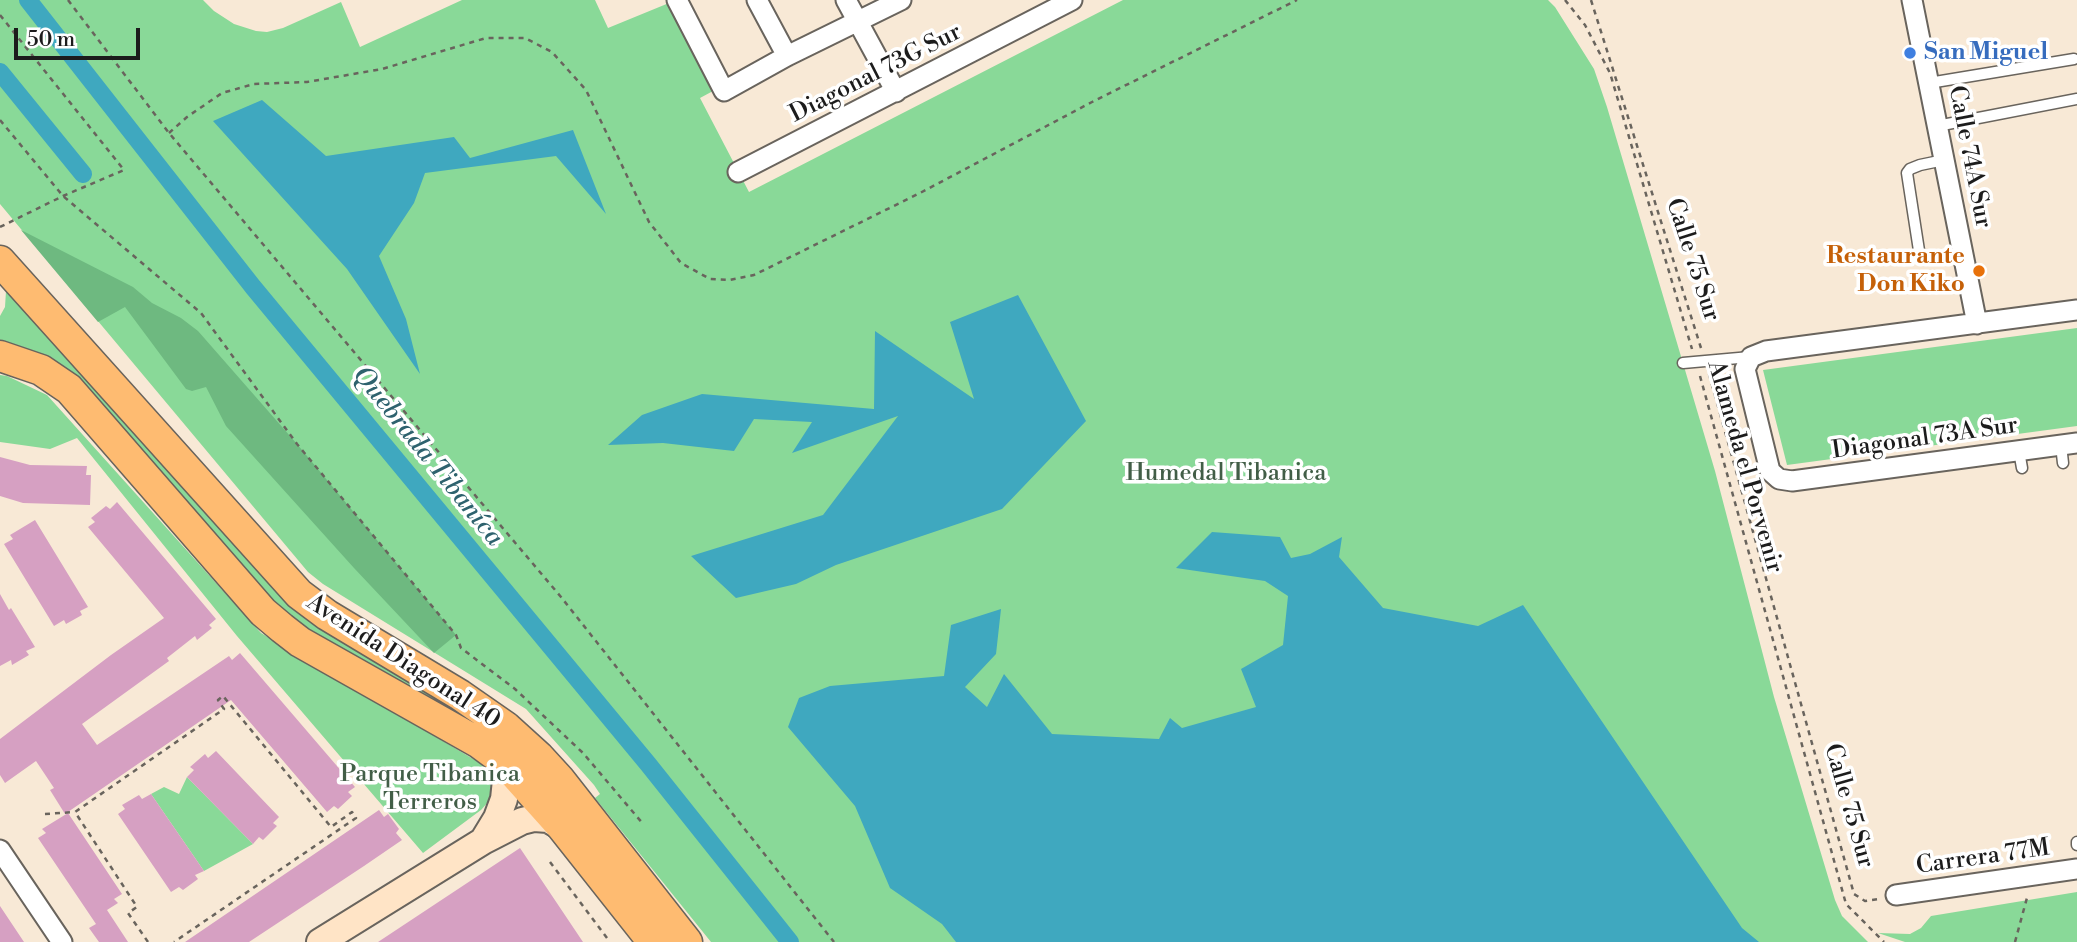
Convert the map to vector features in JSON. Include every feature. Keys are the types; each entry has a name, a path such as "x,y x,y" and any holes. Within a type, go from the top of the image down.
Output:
{"main road":[{"name":"Avenida Diagonal 40","path":"0,261 299,594 327,615 460,695 506,727 538,756 560,780 687,942"},
{"name":"Avenida Diagonal 40","path":"0,356 41,370 69,390 263,612 282,628 300,642 479,743 502,760 562,827 653,942"}],"street":[{"path":"677,0 724,91 787,56 901,0"},
{"path":"757,0 787,56"},
{"path":"846,0 896,92"},
{"name":"Diagonal 73G Sur","path":"738,172 1072,0"},
{"name":"Calle 74A Sur","path":"1912,0 1977,324"},
{"path":"1751,357 1766,351 2077,310"},
{"name":"Diagonal 73A Sur","path":"1751,357 1745,369 1770,471 1779,479 1793,481 2020,460 2067,450"},
{"path":"483,841 497,818 504,799 506,780 502,760"},
{"path":"320,942 483,841 522,821 548,819 562,827"},
{"path":"0,850 62,942"},
{"name":"Carrera 77M","path":"1896,895 2077,869"}],"lane":[{"path":"1929,83 2074,59"},
{"path":"1937,126 2077,99"},
{"path":"1920,257 1907,173 1920,164 1944,160"},
{"path":"1683,363 1751,357"}],"path":[{"path":"68,0 169,133 561,597 834,942"},
{"path":"169,133 222,93 254,84 307,82 382,69 486,38 525,38 552,52 586,90 649,222 681,263 710,279 729,280 754,275 1297,0"},
{"name":"Alameda el Porvenir","path":"1564,0 1585,26 1610,73 1701,362 1846,904 1885,942"},
{"name":"Calle 75 Sur","path":"1591,0 1701,362 1854,894 1865,901 1896,895"},
{"path":"0,15 124,170 0,227"},
{"path":"0,120 63,196 201,313 297,444 456,635 461,648 515,689 583,753 644,825"},
{"path":"45,814 75,812 224,709 218,700 223,696 331,827 352,811 356,818 174,942"},
{"path":"75,812 137,907 128,913 148,942"},
{"path":"550,862 610,942"},
{"path":"2015,942 2034,874"}],"green space":[{"name":"Humedal Tibanica","path":"0,0 203,0 234,24 267,32 283,28 341,2 360,47 462,0 595,0 608,28 669,3 713,91 700,98 749,192 1123,0 1548,0 1594,69 1607,107 1715,471 1774,697 1835,900 1842,916 1868,942 711,942 595,798 600,794 594,785 526,709 323,584 308,572 0,204"},
{"path":"21,230 133,287 152,303 181,318 198,331 297,444 456,635 434,653 226,426 206,387 192,391 186,389 125,307 98,322"},
{"path":"6,291 266,580 308,616 519,748 545,786 541,788 323,642 259,591 76,382 0,346 0,316 5,307"},
{"path":"2077,328 2077,426 1787,465 1763,370"},
{"name":"Parque Tibanica Terreros","path":"0,375 47,395 261,633 485,766 491,778 489,801 481,810 423,853 237,636 77,438 50,449 0,442"},
{"path":"187,777 253,844 204,871 151,794 164,787 179,794"},
{"path":"2077,892 2077,942 1905,942 1878,933 1910,934 1921,928 1931,916"}],"water":[{"path":"262,100 326,156 454,137 470,158 573,130 606,214 556,156 425,173 414,203 379,256 406,319 420,374 347,269 213,121"},
{"path":"1018,295 1086,421 1002,509 836,565 796,584 736,598 691,556 823,515 898,416 792,453 812,422 754,419 734,451 663,443 608,445 642,415 702,394 874,409 875,331 974,399 950,322"},
{"path":"1212,532 1280,537 1291,558 1310,554 1342,537 1339,557 1383,608 1478,626 1523,605 1742,928 1759,942 956,942 942,924 890,888 855,806 788,727 799,698 830,686 944,676 951,625 1001,609 996,654 965,687 987,707 1004,674 1052,734 1159,739 1170,718 1182,728 1256,707 1241,669 1283,645 1288,596 1265,581 1176,568"}],"building":[{"path":"0,457 30,465 87,466 86,475 91,475 90,505 23,503 0,496"},
{"path":"117,502 216,619 209,625 212,628 197,640 195,636 167,658 169,661 82,724 97,745 229,656 232,660 240,653 355,787 348,792 352,796 338,809 334,806 327,812 231,700 65,814 50,790 54,788 36,761 5,783 0,775 0,739 164,618 88,527 95,522 91,518 106,506 110,509"},
{"path":"35,520 88,607 80,611 82,615 66,624 64,620 54,626 4,544 13,539 10,535"},
{"path":"0,594 35,647 26,651 29,655 12,665 11,660 0,666"},
{"path":"216,751 279,817 273,823 277,826 263,840 259,837 253,844 187,777 194,770 190,767 205,754 208,758"},
{"path":"151,794 204,871 195,875 198,879 183,890 179,887 171,892 118,814 125,809 122,805 139,795 142,799"},
{"path":"379,810 384,817 388,814 399,829 396,833 402,840 364,866 249,942 185,942"},
{"path":"68,813 122,894 114,899 118,903 107,910 128,942 99,942 89,928 96,924 38,838 46,833 42,829"},
{"path":"520,848 583,942 378,942"},
{"path":"0,906 24,942 0,942"}],"waterway":[{"name":"Quebrada Tibaníca","path":"28,0 253,287 648,764 790,942"},
{"path":"0,72 83,174"}],"place":[{"name":"San Miguel","path":"1910,53"},
{"name":"Restaurante Don Kiko","path":"1979,271"}]}
